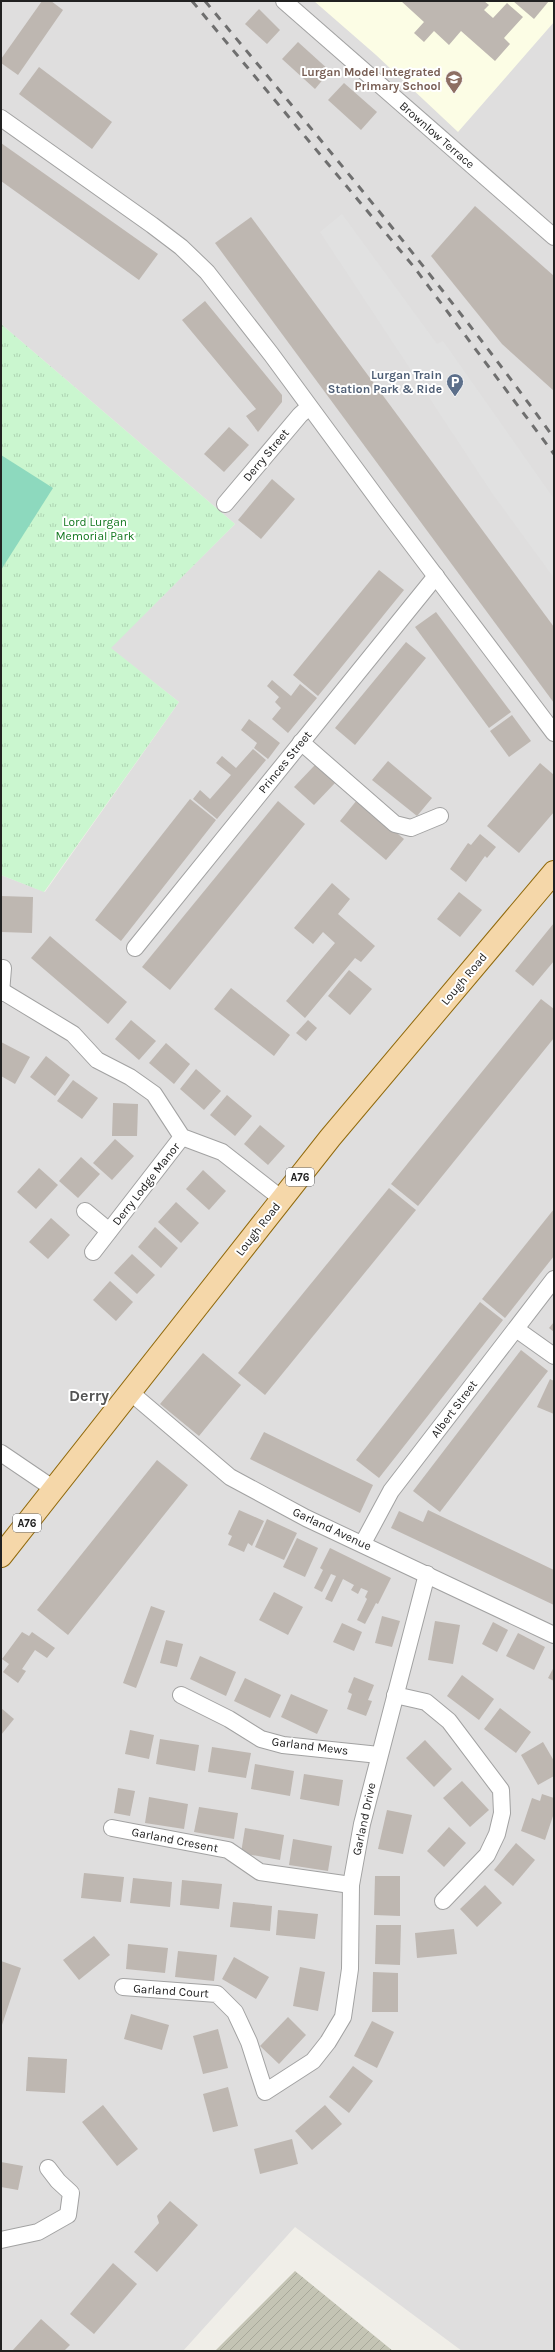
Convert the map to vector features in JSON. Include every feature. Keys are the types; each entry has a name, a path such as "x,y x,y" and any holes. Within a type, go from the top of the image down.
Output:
{"main road":[{"name":"Lough Road","path":"1,1556 336,1132 554,872"}],"street":[{"name":"Brownlow Terrace","path":"284,1 554,237"},
{"path":"1,118 181,248 207,272 231,301 554,733"},
{"name":"Derry Street","path":"225,504 300,415 309,407"},
{"name":"Princes Street","path":"135,948 436,576"},
{"path":"301,742 395,824 411,828 440,816"},
{"name":"Derry Lodge Manor","path":"3,968 1,992 73,1034 98,1060 130,1077 154,1094 182,1137 222,1152 282,1199"},
{"name":"Derry Lodge Manor","path":"93,1252 182,1137"},
{"name":"Derry Lodge Manor","path":"85,1211 109,1232"},
{"name":"Albert Street","path":"363,1543 391,1491 554,1279"},
{"path":"516,1329 554,1356"},
{"name":"Garland Avenue","path":"130,1392 230,1477 306,1518 363,1543 554,1634"},
{"path":"1,1453 54,1489"},
{"name":"Garland Drive","path":"313,2061 328,2042 343,2017 350,1969 351,1885 362,1824 427,1574"},
{"name":"Garland Mews","path":"181,1695 229,1719 261,1739 283,1745 379,1755"},
{"path":"395,1695 426,1702 449,1721 501,1790 502,1813 497,1834 487,1855 443,1901"},
{"name":"Garland Cresent","path":"112,1828 228,1850 243,1862 266,1873 351,1885"},
{"name":"Garland Court","path":"123,1987 217,1994 235,2012 249,2042 265,2092 313,2061"},
{"path":"1,2240 38,2232 68,2214 71,2193 58,2181 48,2168"}],"shaded area":[{"path":"1,1 554,1 554,2351 462,2351 295,2227 183,2351 1,2351 1,875 45,892 179,702 110,648 235,524 1,324"},
{"name":"Lurgan Model Integrated Primary School","path":"314,1 554,1 554,22 458,132 376,55"},
{"name":"Lurgan Train Station Park & Ride","path":"342,214 437,344 443,341 554,499 554,578 492,493 320,232"},
{"path":"295,2271 393,2351 215,2351"}],"green space":[{"name":"Lord Lurgan Memorial Park","path":"1,324 235,524 111,648 179,702 44,892 1,875"},
{"path":"1,455 53,488 1,570"}],"building":[{"path":"42,1 51,1 63,10 18,75 1,63 1,59"},
{"path":"401,1 484,1 489,5 484,10 493,18 507,3 523,17 504,38 510,44 495,61 461,31 449,45 434,31 424,42 414,33 424,22"},
{"path":"513,1 549,1 534,19"},
{"path":"259,9 280,30 267,44 245,24"},
{"path":"298,42 330,71 315,89 282,59"},
{"path":"39,67 112,122 92,149 19,94"},
{"path":"344,83 377,112 361,130 328,100"},
{"path":"1,143 158,254 139,280 1,181"},
{"path":"475,206 554,276 554,391 502,344 431,256"},
{"path":"251,217 554,627 554,703 215,243"},
{"path":"205,301 282,395 282,402 258,432 246,416 256,409 182,320"},
{"path":"229,427 249,445 224,472 204,454"},
{"path":"272,479 295,499 261,539 238,520"},
{"path":"379,570 404,590 318,696 293,675"},
{"path":"436,612 511,712 489,728 415,627"},
{"path":"406,642 426,658 355,745 335,728"},
{"path":"272,680 291,696 300,684 317,698 288,733 272,719 281,708 275,702 279,697 267,686"},
{"path":"512,715 531,741 509,757 490,731"},
{"path":"249,719 280,743 268,759 254,748 257,743 241,730"},
{"path":"253,749 266,760 217,819 193,799 200,790 210,799 231,775 216,763 222,756 236,768"},
{"path":"388,761 432,798 417,816 372,780"},
{"path":"540,763 554,775 554,812 519,853 487,826"},
{"path":"315,765 335,783 314,805 294,787"},
{"path":"190,799 216,820 121,941 95,920"},
{"path":"357,800 404,839 386,860 340,821"},
{"path":"278,801 305,824 170,990 142,967"},
{"path":"480,834 496,847 487,858 485,856 466,882 450,869 468,843 471,845"},
{"path":"332,883 350,899 338,914 375,946 361,962 355,958 305,1018 286,1001 335,943 323,932 313,944 294,928"},
{"path":"459,892 482,910 460,937 437,919"},
{"path":"1,896 33,897 32,933 1,932"},
{"path":"554,923 554,961 533,986 515,971"},
{"path":"50,936 127,1002 108,1024 31,958"},
{"path":"349,970 372,989 350,1015 328,996"},
{"path":"231,988 290,1035 274,1056 214,1009"},
{"path":"541,999 554,1009 554,1038 418,1206 391,1184"},
{"path":"131,1020 156,1041 139,1060 115,1039"},
{"path":"308,1020 317,1028 306,1041 296,1033"},
{"path":"1,1042 30,1057 15,1084 1,1076"},
{"path":"166,1043 190,1064 174,1084 149,1063"},
{"path":"46,1056 70,1075 55,1096 30,1077"},
{"path":"196,1069 221,1091 204,1110 180,1089"},
{"path":"73,1080 98,1098 82,1119 57,1101"},
{"path":"227,1095 252,1116 235,1136 210,1115"},
{"path":"113,1103 138,1104 137,1136 112,1136"},
{"path":"260,1125 285,1146 268,1165 244,1144"},
{"path":"115,1139 134,1156 112,1180 93,1163"},
{"path":"81,1157 100,1174 78,1198 59,1181"},
{"path":"39,1168 58,1185 36,1209 17,1192"},
{"path":"203,1170 226,1191 209,1210 186,1189"},
{"path":"389,1188 416,1210 265,1395 238,1373"},
{"path":"176,1202 199,1223 181,1243 158,1222"},
{"path":"554,1209 554,1256 505,1318 482,1299"},
{"path":"51,1218 70,1235 48,1259 29,1242"},
{"path":"155,1227 178,1248 161,1268 138,1247"},
{"path":"132,1254 155,1275 137,1294 114,1273"},
{"path":"110,1281 133,1302 116,1321 93,1300"},
{"path":"480,1302 503,1320 379,1478 356,1460"},
{"path":"554,1322 554,1332 549,1328"},
{"path":"521,1350 548,1371 440,1512 413,1491"},
{"path":"203,1353 241,1385 199,1436 160,1404"},
{"path":"550,1379 554,1381 554,1414 537,1407"},
{"path":"264,1432 373,1485 360,1513 250,1459"},
{"path":"157,1460 188,1485 68,1635 37,1610"},
{"path":"239,1510 264,1521 252,1546 248,1543 244,1552 228,1545 232,1536 228,1534"},
{"path":"428,1510 554,1570 554,1605 391,1528 399,1511 423,1522"},
{"path":"267,1519 297,1533 284,1560 255,1547"},
{"path":"297,1538 318,1548 305,1577 283,1567"},
{"path":"330,1548 391,1578 378,1604 376,1603 365,1624 357,1620 367,1599 365,1597 368,1591 361,1588 358,1594 351,1590 354,1585 343,1579 332,1602 325,1599 336,1576 331,1574 322,1592 314,1588 323,1570 320,1568"},
{"path":"274,1592 303,1607 288,1635 259,1620"},
{"path":"151,1606 165,1611 136,1688 123,1683"},
{"path":"382,1616 400,1621 392,1647 375,1643"},
{"path":"435,1621 460,1625 453,1664 428,1660"},
{"path":"493,1622 508,1630 497,1652 482,1644"},
{"path":"342,1623 362,1632 354,1651 333,1642"},
{"path":"22,1632 29,1636 32,1632 55,1648 47,1658 35,1650 22,1669 26,1671 18,1683 3,1672 9,1664 2,1659"},
{"path":"518,1633 545,1647 534,1670 506,1656"},
{"path":"166,1640 183,1644 177,1667 160,1663"},
{"path":"200,1656 236,1672 226,1696 190,1679"},
{"path":"554,1667 554,1681 548,1678"},
{"path":"462,1675 494,1699 479,1720 447,1696"},
{"path":"354,1677 374,1685 368,1700 372,1701 366,1716 347,1709 352,1694 348,1692"},
{"path":"245,1678 281,1695 270,1718 234,1701"},
{"path":"291,1694 328,1710 317,1734 281,1717"},
{"path":"1,1708 14,1719 1,1735"},
{"path":"500,1708 531,1732 516,1753 484,1729"},
{"path":"130,1730 154,1735 149,1759 125,1754"},
{"path":"160,1739 199,1745 195,1771 156,1764"},
{"path":"425,1740 452,1769 434,1787 406,1758"},
{"path":"543,1742 554,1761 554,1776 538,1785 521,1755"},
{"path":"212,1747 251,1753 246,1778 208,1772"},
{"path":"255,1764 294,1771 290,1796 251,1789"},
{"path":"304,1774 343,1780 339,1806 300,1799"},
{"path":"462,1781 489,1810 470,1827 443,1798"},
{"path":"118,1788 135,1791 130,1816 114,1813"},
{"path":"542,1794 554,1798 554,1813 545,1840 521,1831 532,1798 540,1801"},
{"path":"149,1797 188,1804 184,1829 145,1823"},
{"path":"199,1807 238,1813 234,1839 194,1832"},
{"path":"387,1810 412,1815 403,1854 378,1849"},
{"path":"449,1827 466,1843 444,1867 427,1851"},
{"path":"245,1828 284,1835 280,1860 241,1853"},
{"path":"293,1839 332,1846 328,1871 289,1865"},
{"path":"516,1843 535,1860 513,1886 494,1870"},
{"path":"84,1873 124,1877 121,1902 81,1898"},
{"path":"375,1876 400,1876 400,1916 374,1915"},
{"path":"133,1878 172,1882 170,1907 130,1903"},
{"path":"182,1880 222,1884 219,1909 180,1905"},
{"path":"485,1885 502,1903 477,1927 460,1909"},
{"path":"233,1902 272,1906 270,1931 230,1927"},
{"path":"278,1910 318,1914 315,1939 276,1935"},
{"path":"376,1925 401,1925 400,1965 375,1964"},
{"path":"454,1929 457,1954 417,1958 415,1933"},
{"path":"94,1936 110,1955 79,1980 63,1960"},
{"path":"128,1944 168,1948 165,1973 126,1969"},
{"path":"178,1951 217,1955 214,1981 175,1977"},
{"path":"234,1957 269,1977 256,1999 222,1979"},
{"path":"1,1961 21,1968 1,2028"},
{"path":"300,1967 325,1972 318,2011 293,2006"},
{"path":"373,1972 398,1973 398,2012 372,2012"},
{"path":"131,2014 169,2025 162,2050 124,2039"},
{"path":"288,2017 306,2035 279,2064 260,2046"},
{"path":"372,2021 394,2032 377,2068 354,2056"},
{"path":"218,2029 228,2068 203,2074 193,2036"},
{"path":"28,2057 67,2059 65,2093 26,2091"},
{"path":"353,2066 373,2081 349,2113 329,2097"},
{"path":"228,2087 238,2126 213,2132 203,2094"},
{"path":"103,2105 138,2149 117,2166 82,2122"},
{"path":"325,2105 342,2124 312,2150 295,2131"},
{"path":"292,2139 298,2164 260,2174 254,2149"},
{"path":"1,2162 23,2166 18,2190 1,2187"},
{"path":"170,2201 198,2225 157,2272 134,2252 159,2223 157,2216"},
{"path":"113,2263 137,2284 94,2334 70,2314"},
{"path":"41,2319 70,2345 64,2351 12,2351"}],"railway":[{"path":"192,1 414,267 554,454"},
{"path":"205,1 339,162 427,271 513,382 554,438"}],"place":[{"name":"Lurgan Model Integrated Primary School","path":"454,94"},
{"name":"Lurgan Train Station Park & Ride","path":"455,397"}],"district":[{"name":"Derry","path":"89,1395"}]}
